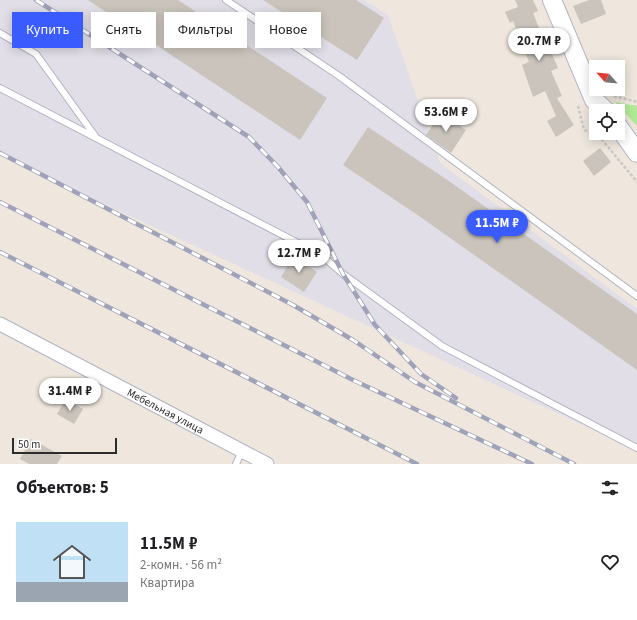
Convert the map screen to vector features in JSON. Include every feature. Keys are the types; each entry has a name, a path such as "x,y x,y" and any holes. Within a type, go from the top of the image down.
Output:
{"main road":[{"path":"552,0 589,81 594,100 598,104"},
{"path":"625,136 637,153"}],"street":[{"name":"Мебельная улица","path":"0,324 267,464"}],"lane":[{"path":"226,0 339,76 637,296"},
{"path":"0,33 36,54 96,138"},
{"path":"0,88 321,255 343,274 442,346 637,448"},
{"path":"236,464 242,451"}],"path":[{"path":"579,108 584,130 599,136 637,182"}],"shaded area":[{"path":"0,0 364,0 388,15 440,163 637,309 637,450 0,156"}],"green space":[{"path":"615,102 637,106 637,126 625,113 625,104 617,104"}],"building":[{"path":"88,0 178,0 196,12 164,12 164,48 247,48 247,45 327,98 300,140 156,45 156,12 106,12"},
{"path":"263,0 356,0 384,18 357,60 321,37 321,12 282,12"},
{"path":"515,0 533,0 538,11 533,13 550,55 552,54 558,68 551,71 562,96 557,98 574,125 556,137 547,121 556,116 545,91 533,97 522,65 529,62 513,21 510,23 505,12 518,7"},
{"path":"589,0 601,0 606,14 581,24 573,6"},
{"path":"441,113 466,130 451,153 426,135"},
{"path":"368,127 446,179 637,314 637,370 419,216 343,165"},
{"path":"600,148 611,162 594,176 583,161"},
{"path":"293,257 317,272 304,292 281,277"},
{"path":"64,378 79,385 72,398 58,391"},
{"path":"66,399 83,409 74,424 57,414"},
{"path":"31,439 62,456 57,464 29,464 20,459"}],"railway":[{"path":"36,0 249,137 278,167 307,202 343,274 375,325 421,374 456,398"},
{"path":"0,153 293,305 353,340 415,382 574,464"},
{"path":"0,202 353,380 532,464"},
{"path":"0,252 417,464"}]}
